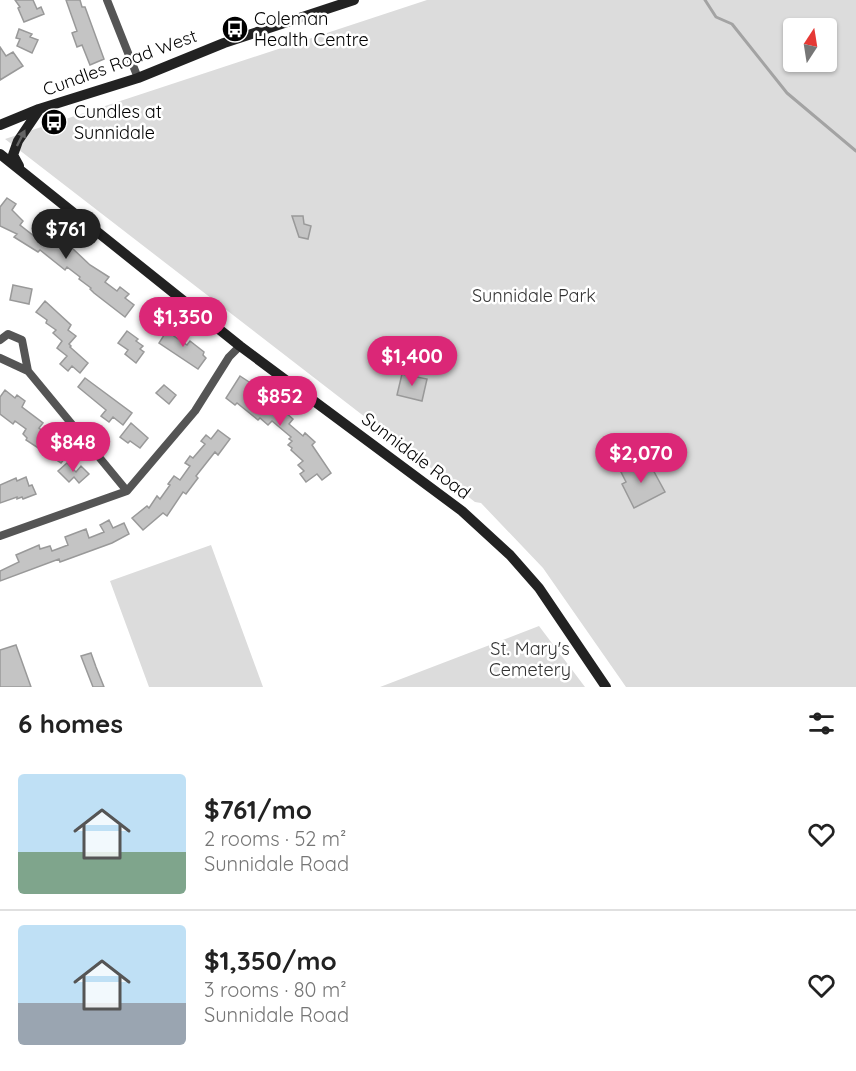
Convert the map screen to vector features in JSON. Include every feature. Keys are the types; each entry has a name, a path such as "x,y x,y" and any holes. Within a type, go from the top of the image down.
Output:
{"main road":[{"name":"Cundles Road West","path":"0,125 138,78 224,43 354,0"},
{"path":"21,169 13,154 18,141 39,110"},
{"name":"Sunnidale Road","path":"0,154 240,346 462,511 510,555 539,588 606,687"}],"street":[{"path":"107,0 138,78"},
{"path":"0,340 8,334 22,340 28,371"},
{"path":"0,536 127,490 195,411 229,357 240,346"},
{"path":"0,358 28,371 127,490"}],"green space":[{"name":"Sunnidale Park","path":"427,0 856,0 856,687 626,687 543,568 481,503 475,502 5,139"},
{"path":"211,545 263,687 149,687 110,581"},
{"name":"St. Mary's Cemetery","path":"539,626 585,687 380,687"}],"building":[{"path":"15,0 33,0 37,9 41,7 44,14 24,22 18,8 20,7"},
{"path":"66,0 80,0 82,7 85,7 104,59 90,65 82,45 77,47 72,33 77,31"},
{"path":"19,29 32,34 30,37 38,40 32,53 17,46 20,39 16,38"},
{"path":"0,47 6,56 13,52 23,66 0,80"},
{"path":"7,198 16,204 12,210 23,221 20,225 34,236 36,232 44,235 67,252 71,247 90,265 109,277 105,282 117,291 120,287 129,294 125,298 134,305 125,317 94,293 79,279 80,277 67,267 65,270 40,250 38,252 14,237 17,234 0,226 0,207"},
{"path":"292,216 303,216 304,224 311,226 308,239 299,237"},
{"path":"13,285 32,289 29,304 10,300"},
{"path":"45,301 71,325 68,330 76,336 69,344 70,347 88,363 80,373 72,366 68,371 60,364 67,356 57,348 62,341 53,333 56,330 36,312"},
{"path":"171,324 179,330 174,336 187,345 190,341 204,352 203,355 206,358 198,369 159,343"},
{"path":"127,331 143,346 140,349 144,352 136,363 125,354 128,350 118,343"},
{"path":"402,374 427,379 422,401 397,395"},
{"path":"240,376 252,384 247,390 260,390 293,419 289,424 303,436 305,433 315,442 312,445 331,473 322,480 317,474 306,482 300,474 304,471 298,465 303,461 288,445 292,441 289,439 291,437 272,421 268,425 260,418 258,420 237,403 235,405 226,398"},
{"path":"85,378 132,413 123,425 113,417 109,422 101,416 106,410 78,387"},
{"path":"164,385 176,395 169,404 156,393"},
{"path":"5,390 15,398 17,395 25,401 22,407 43,423 39,428 52,438 54,435 61,440 59,443 70,452 61,463 26,440 23,434 26,429 15,421 13,424 0,414 0,397"},
{"path":"131,423 148,438 140,448 120,437"},
{"path":"218,430 230,439 218,455 215,452 196,476 198,478 186,494 183,492 167,516 163,513 143,530 132,518 147,506 149,508 157,496 160,499 174,476 180,480 190,466 185,463 190,456 193,458 205,444 201,441 206,435 211,439"},
{"path":"643,460 649,470 652,468 665,492 634,508 622,484 626,482 621,472"},
{"path":"67,463 76,472 81,466 89,474 79,483 74,477 69,482 58,471"},
{"path":"26,477 29,486 32,485 36,494 0,503 0,485 16,478 17,481"},
{"path":"109,520 113,528 124,523 129,534 112,543 60,562 59,559 0,581 0,571 19,562 16,555 39,545 40,549 50,546 52,551 68,545 65,537 86,529 89,538 104,532 100,525"},
{"path":"16,645 31,687 0,687 0,650"},
{"path":"91,653 104,687 93,687 81,656"}],"waterway":[{"path":"705,0 716,17 732,24 787,93 856,151"}],"place":[{"name":"Coleman Health Centre","path":"235,29"},
{"name":"Cundles at Sunnidale","path":"54,122"}]}
